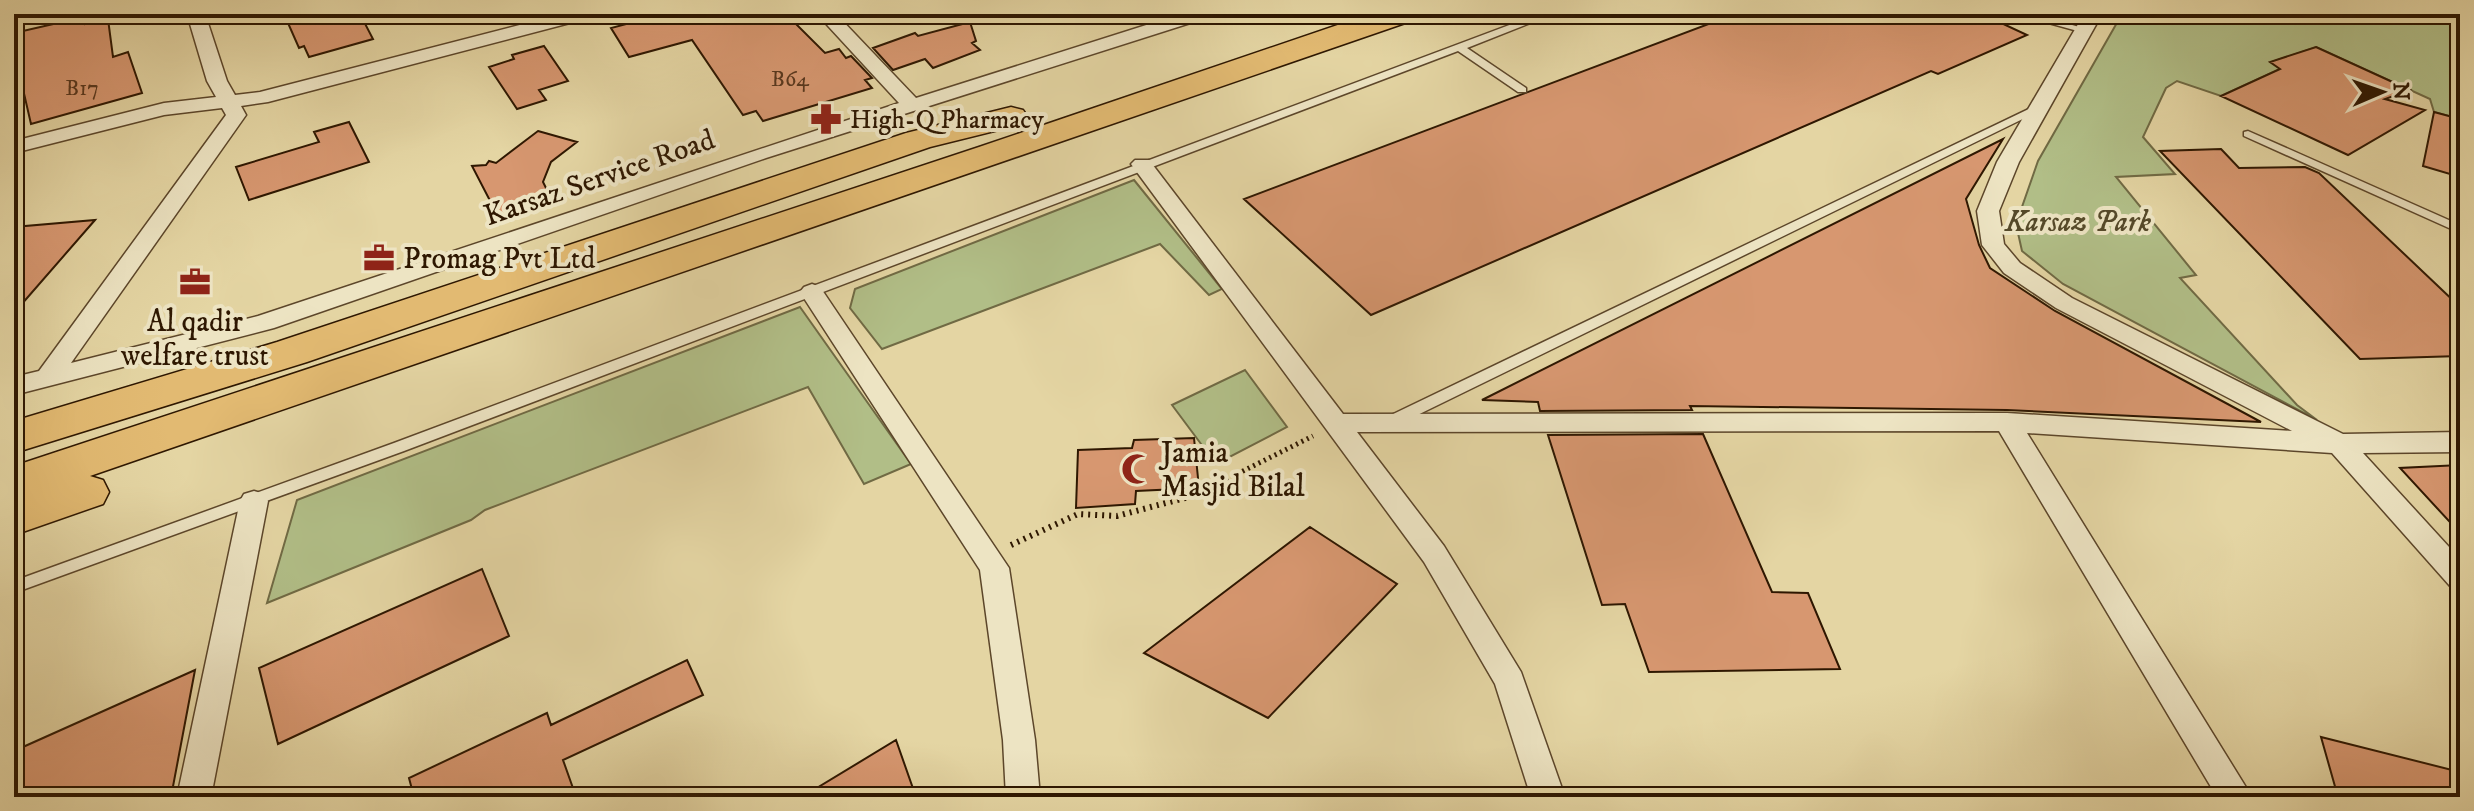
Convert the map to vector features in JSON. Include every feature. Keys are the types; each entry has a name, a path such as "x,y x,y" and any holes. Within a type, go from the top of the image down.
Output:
{"highway":[{"path":"14,461 503,298 1311,14"},
{"path":"14,484 992,155 1400,14"},
{"path":"14,437 292,352 918,140 1011,117"},
{"path":"14,517 764,246 992,155"}],"street":[{"path":"48,377 236,115 217,81 196,14"},
{"path":"14,147 164,109 261,98 583,14"},
{"path":"826,14 912,105"},
{"name":"Karsaz Service Road","path":"14,386 265,322 912,105 1200,14"},
{"path":"2089,22 2008,162 1988,211 1993,245 2012,268 2064,303 2339,444 2460,578"},
{"path":"1142,164 1434,554 1510,681 1548,797"},
{"path":"812,292 994,568 1019,740 1023,797"},
{"path":"1338,423 2007,422 2339,444 2460,442"},
{"path":"2007,422 2235,797"},
{"path":"194,797 254,501"}],"lane":[{"path":"14,587 254,501 812,292 1142,164 1548,14"},
{"path":"2021,14 2089,22"},
{"path":"1459,47 1522,90"},
{"path":"1388,423 2043,105"},
{"path":"2248,134 2460,229"}],"path":[{"path":"987,557 1078,514 1117,516 1196,495 1338,423"}],"green space":[{"name":"Karsaz Park","path":"2122,14 2460,14 2460,119 2434,112 2430,99 2316,47 2272,62 2280,69 2221,96 2177,81 2166,88 2143,137 2175,174 2116,177 2196,275 2180,278 2297,405 2317,420 2063,284 2022,251 2016,224 2038,161"},
{"path":"1134,180 1222,289 1209,295 1160,244 882,349 850,308 855,289"},
{"path":"800,307 911,464 864,484 808,387 485,510 471,520 267,603 297,500"},
{"path":"1245,370 1287,427 1216,464 1172,405"}],"building":[{"path":"284,14 360,14 373,39 309,57 304,46 299,48"},
{"path":"664,14 786,14 825,53 839,49 846,58 851,56 872,78 865,80 872,88 763,121 756,111 743,115 692,40 629,57 611,28"},
{"path":"1735,14 1982,14 2027,35 1938,74 1931,71 1371,315 1244,199"},
{"path":"84,17 85,24 108,19 113,57 128,52 142,93 31,124 17,63 14,64 14,33"},
{"path":"970,22 976,41 972,43 980,50 933,68 925,59 893,70 873,48 915,33 918,36"},
{"path":"544,46 568,81 539,90 546,100 517,109 489,67 514,59 512,55"},
{"path":"2316,47 2410,90 2385,99 2425,110 2348,155 2221,96 2280,69 2270,62"},
{"path":"2434,112 2460,119 2460,177 2423,166"},
{"path":"349,122 369,162 249,200 236,167 319,142 314,132"},
{"path":"538,131 577,142 551,162 543,182 552,200 500,220 472,166 486,165 489,161 496,163"},
{"path":"2003,139 1966,199 1979,245 1990,268 2055,311 2261,422 2007,410 1690,406 1692,410 1540,411 1538,402 1482,400"},
{"path":"2221,149 2239,168 2305,167 2319,173 2460,307 2460,356 2360,359 2160,151"},
{"path":"95,220 14,313 14,227"},
{"path":"1703,434 1772,592 1808,593 1840,669 1649,672 1625,604 1602,605 1548,435"},
{"name":"Jamia Masjid Bilal","path":"1194,438 1199,488 1136,491 1135,504 1076,508 1078,450 1132,448 1134,440"},
{"path":"2460,465 2460,533 2400,468"},
{"path":"1310,527 1397,584 1268,718 1144,653"},
{"path":"482,569 509,636 278,744 259,668"},
{"path":"687,660 703,695 563,760 574,791 562,797 414,797 409,778 547,713 551,725"},
{"path":"195,670 171,797 14,797 14,751"},
{"path":"2321,737 2460,772 2460,797 2338,797"},
{"path":"896,740 916,797 802,797"}],"place":[{"name":"High-Q Pharmacy","path":"826,119"},
{"name":"Promag Pvt Ltd","path":"379,258"},
{"name":"Al qadir welfare trust","path":"195,282"},
{"name":"Jamia Masjid Bilal","path":"1137,469"}]}
